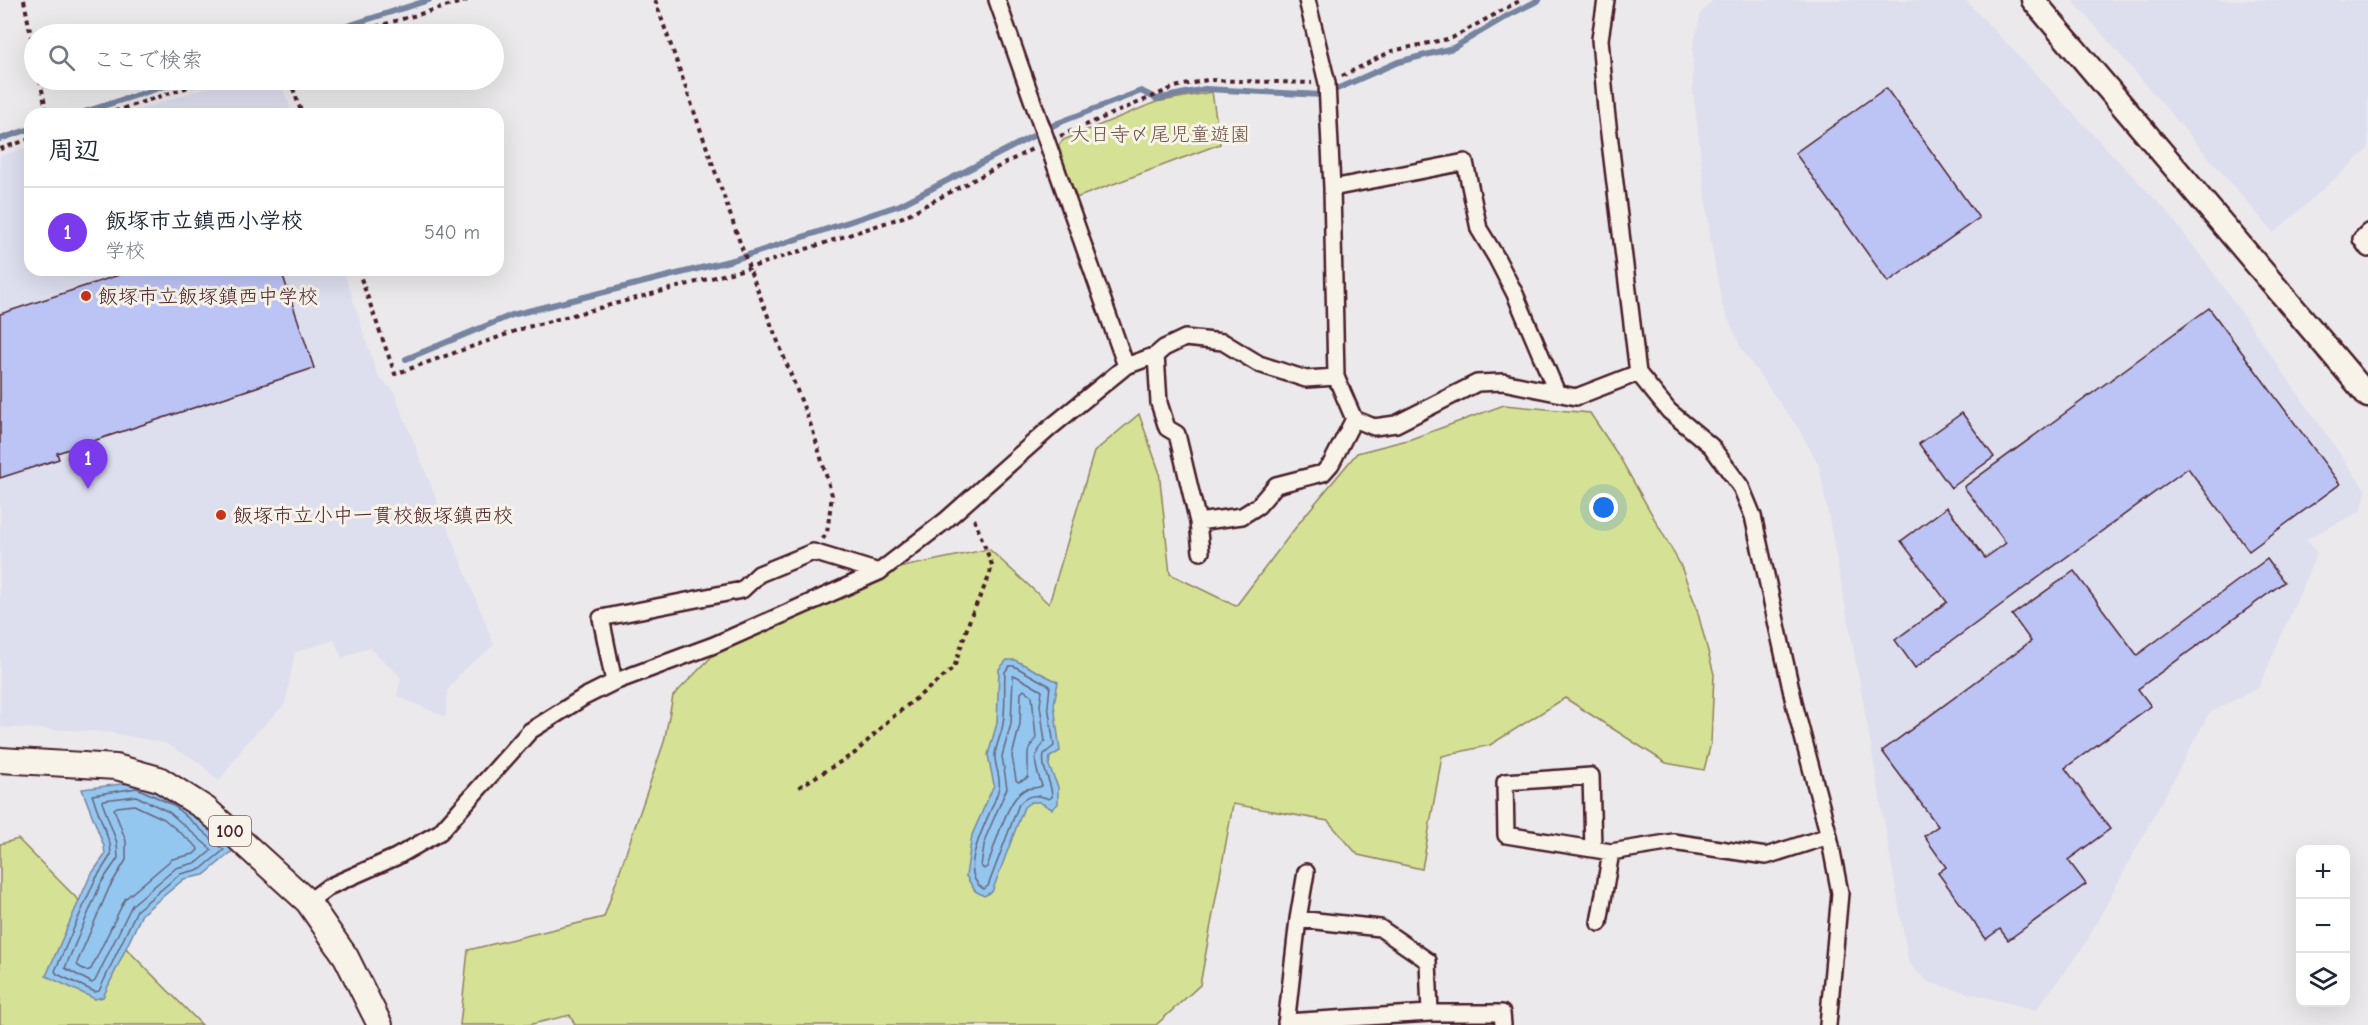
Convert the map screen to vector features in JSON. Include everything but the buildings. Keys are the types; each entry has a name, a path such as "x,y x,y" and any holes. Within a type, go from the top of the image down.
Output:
{"main road":[{"name":"100","path":"0,760 116,768 159,779 206,809 308,902 346,957 380,1025"}],"street":[{"path":"997,0 1126,366"},
{"path":"1307,0 1327,83 1336,377 1354,418 1374,427 1396,424 1477,383 1503,382 1576,397 1638,373"},
{"path":"1606,0 1600,39 1606,109 1638,373 1669,411 1711,446 1741,487 1753,516 1795,707 1829,836 1840,893 1828,1025"},
{"path":"2033,0 2368,396"},
{"path":"1332,188 1465,162 1479,229 1515,294 1557,393"},
{"path":"2368,232 2361,239 2368,249"},
{"path":"308,902 328,887 396,857 440,832 530,731 584,697 614,682 714,645 879,572 967,502 1051,427 1126,366 1156,355 1164,348 1185,338 1222,342 1259,364 1306,379 1336,377"},
{"path":"1156,355 1159,403 1167,428 1177,434 1198,522 1201,552"},
{"path":"1198,522 1242,516 1258,506 1276,485 1323,473 1331,464 1354,418"},
{"path":"614,682 602,618 742,590 759,574 813,552 879,572"},
{"path":"1593,848 1591,776 1505,782 1506,835 1611,852 1673,842 1766,856 1829,836"},
{"path":"1599,923 1611,852"},
{"path":"1306,872 1286,1024 1430,1013 1502,1013 1503,1025"},
{"path":"1298,920 1380,928 1428,961 1430,1013"}],"path":[{"path":"24,0 29,24"},
{"path":"383,24 469,0"},
{"path":"655,0 749,268 813,431 832,495 827,533 813,552"},
{"path":"360,276 395,374 524,328 749,268 903,217 1046,141 1175,87 1207,80 1327,83 1392,51 1452,38 1521,0"},
{"path":"42,90 46,108"},
{"path":"124,108 179,90"},
{"path":"294,90 300,108"},
{"path":"0,149 24,141"},
{"path":"799,787 855,753 889,720 954,668 971,616 992,565 967,502"}],"shaded area":[{"path":"1713,0 1965,0 2169,214 2210,268 2366,491 2361,511 2306,539 2317,553 2259,687 2209,713 2084,946 2036,1010 1930,983 1909,964 1819,465 1798,428 1742,350 1722,305 1711,242 1693,89 1693,48 1701,13"},
{"path":"2073,0 2368,0 2368,149 2274,233"},
{"path":"199,90 284,90 290,108 144,108"},
{"name":"飯塚市立小中一貫校飯塚鎮西校","path":"24,148 24,276 345,276 378,377 393,390 494,645 461,672 447,691 446,717 397,696 401,677 369,647 342,658 334,640 295,652 285,704 248,741 219,781 197,761 165,743 108,732 0,727 0,156"}],"green space":[{"name":"大日寺〆尾児童遊園","path":"1212,92 1220,144 1076,198 1058,146 1063,140 1156,102"},
{"path":"1504,405 1590,413 1620,458 1680,564 1696,606 1714,674 1711,743 1704,770 1666,763 1565,698 1490,745 1442,756 1422,869 1358,855 1328,821 1233,804 1200,985 1156,1025 575,1025 570,1015 528,1025 460,1025 468,950 604,917 664,742 673,696 733,635 879,572 989,549 1049,604 1094,452 1139,414 1159,471 1170,574 1236,606 1302,519 1357,453 1411,439"},
{"path":"18,839 202,1025 0,1025 0,844"}],"water":[{"path":"1007,660 1015,660 1058,682 1054,704 1060,751 1050,757 1049,766 1058,787 1058,804 1052,809 1039,802 1031,802 1024,807 992,892 984,896 975,891 966,876 972,835 994,785 988,755 997,723 999,669"},
{"path":"137,782 176,800 235,849 204,875 184,879 142,914 103,997 95,999 46,976 90,876 105,855 104,846 82,789"}],"waterway":[{"path":"353,24 429,0"},
{"path":"406,359 512,315 733,260 900,205 1058,123 1141,91 1157,99 1205,89 1323,95 1398,62 1453,48 1539,0"},
{"path":"97,108 153,90"},
{"path":"0,139 24,131"}],"place":[{"name":"飯塚市立飯塚鎮西中学校","path":"86,296"},
{"name":"飯塚市立鎮西小学校","path":"88,489"},
{"name":"飯塚市立小中一貫校飯塚鎮西校","path":"221,515"}]}
